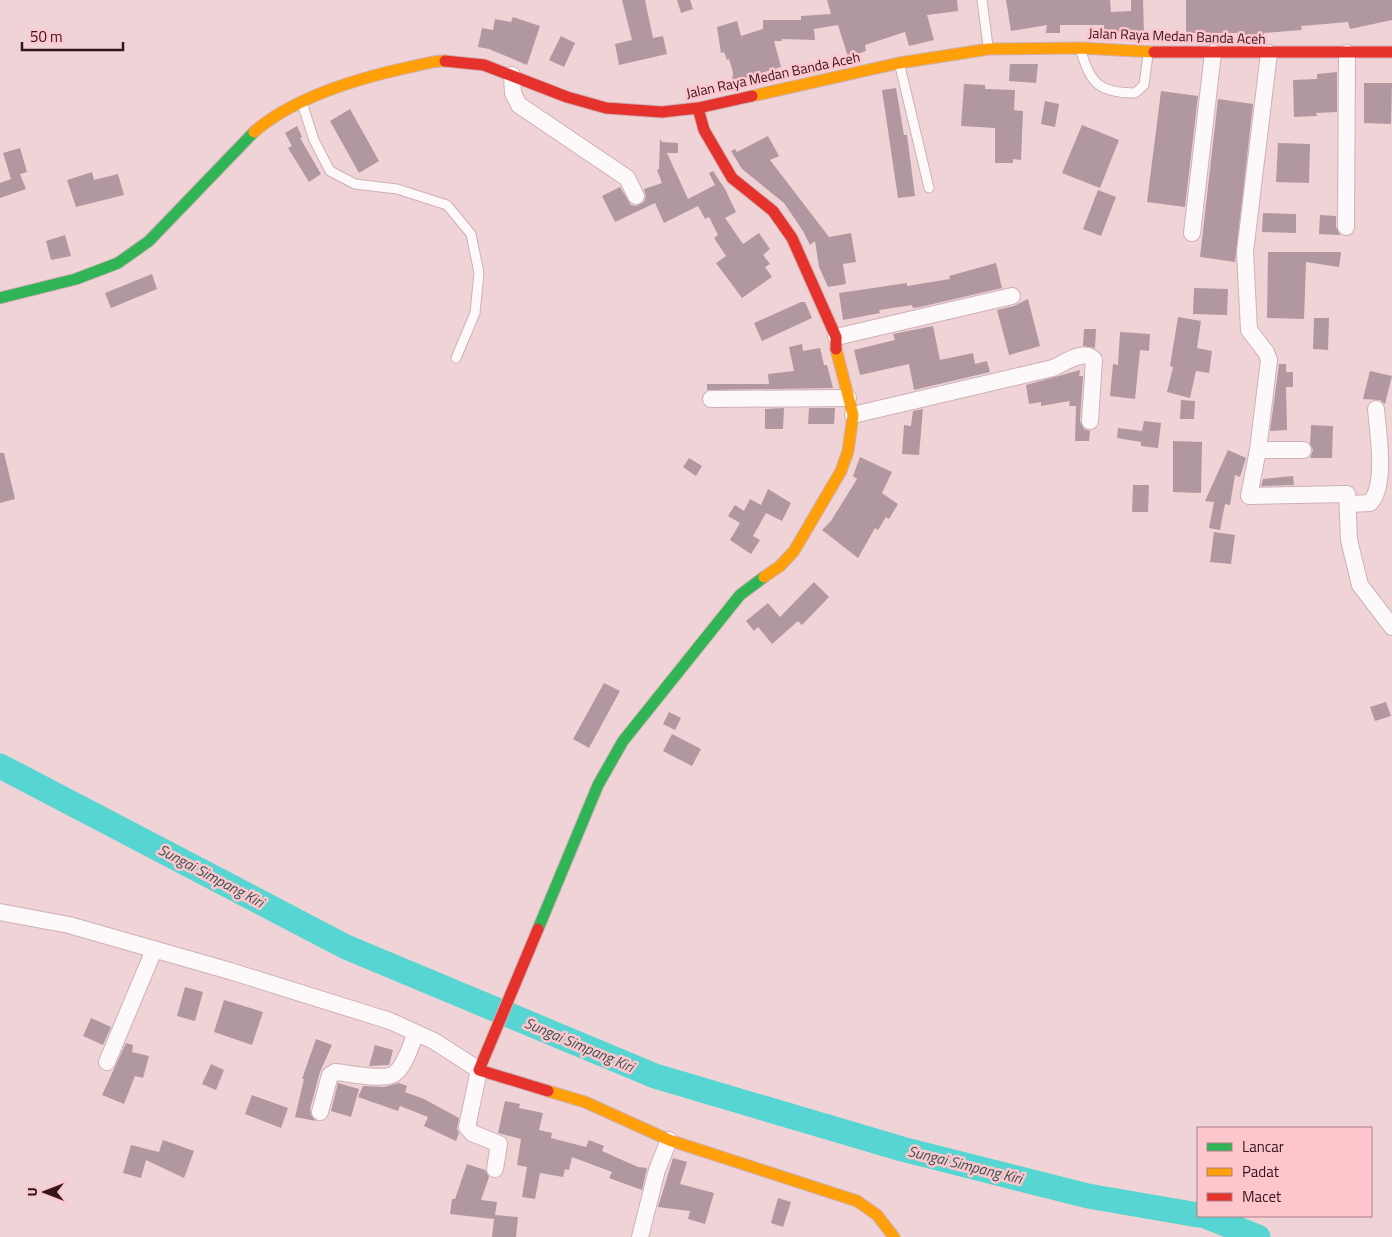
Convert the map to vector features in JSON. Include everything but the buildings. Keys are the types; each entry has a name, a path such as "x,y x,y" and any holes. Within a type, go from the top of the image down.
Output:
{"main road":[{"name":"Jalan Raya Medan Banda Aceh","path":"0,298 76,279 118,263 149,241 242,143 267,121 302,102 388,72 440,61 484,65 567,97 606,108 662,112 698,108 899,63 989,49 1080,48 1213,53 1392,52"},
{"path":"698,108 704,130 732,178 772,211 787,229 836,337 835,344 853,415 848,451 841,471 794,551 780,566 740,595 622,741 598,785 482,1063 585,1102 669,1140 857,1201 877,1215 894,1237"}],"street":[{"path":"1192,233 1213,53"},
{"path":"1268,53 1245,252 1249,330 1266,352 1268,360 1258,450 1248,491 1249,496 1344,492 1348,495 1349,540 1360,586 1392,628"},
{"path":"1346,227 1347,53"},
{"path":"512,76 513,93 519,105 627,178 636,196"},
{"path":"836,337 1012,296"},
{"path":"853,415 1053,368 1084,354 1094,360 1090,421"},
{"path":"711,399 848,398"},
{"path":"1349,504 1370,503 1377,495 1380,460 1376,409"},
{"path":"1258,450 1303,450"},
{"path":"0,912 69,925 230,970 390,1021 482,1063 467,1127 472,1133 499,1144 495,1169"},
{"path":"107,1062 154,950"},
{"path":"320,1112 330,1075 335,1072 379,1077 394,1075 399,1069 416,1032"},
{"path":"640,1237 657,1170 669,1140"}],"lane":[{"path":"982,0 989,49"},
{"path":"1080,48 1088,73 1093,81 1105,88 1125,93 1135,93 1144,85 1148,52"},
{"path":"899,63 929,188"},
{"path":"302,102 314,140 330,171 355,184 397,189 447,205 471,234 479,273 475,313 456,358"}],"waterway":[{"name":"Sungai Simpang Kiri","path":"0,766 346,947 655,1076 902,1149 1088,1196 1197,1215"},
{"name":"Sungai Simpang Kiri","path":"1208,1217 1258,1237"}],"traffic: fast":[{"path":"0,298 76,279 118,263 149,241 254,132"},
{"path":"538,929 598,785 623,741 740,595 764,577"}],"traffic: slow":[{"path":"752,96 899,63 989,49 1080,48 1154,52"},
{"path":"254,132 288,109 328,90 390,72 432,62 445,61"},
{"path":"764,577 780,566 794,551 841,471 848,451 853,415 836,349"},
{"path":"548,1091 585,1102 669,1140 857,1201 877,1215 894,1237"}],"traffic: jam":[{"path":"1154,52 1392,52"},
{"path":"445,61 484,65 567,97 606,108 662,112 698,108 752,96"},
{"path":"698,108 704,130 732,178 773,211 792,238 836,337 836,349"},
{"path":"538,929 479,1070 548,1091"}]}
